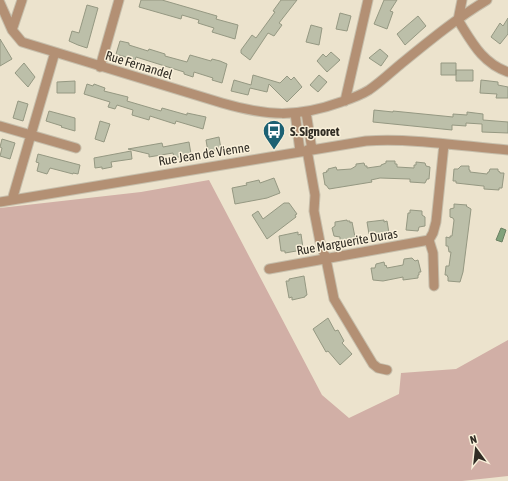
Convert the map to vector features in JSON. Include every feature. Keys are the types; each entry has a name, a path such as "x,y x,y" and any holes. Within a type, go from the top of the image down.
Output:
{"street":[{"path":"12,30 22,0"},
{"path":"100,67 119,0"},
{"path":"345,101 368,0"},
{"path":"462,0 458,20 482,56 502,70 508,72"},
{"name":"Rue Fernandel","path":"0,3 12,30 22,42 100,67 246,110 265,113 295,113 327,107 345,101 368,90 440,32 470,10 487,0"},
{"path":"12,200 55,52"},
{"path":"306,112 307,150"},
{"path":"295,113 307,150 315,195 314,211 334,299 373,364 378,368 386,370"},
{"path":"0,126 76,148"},
{"name":"Rue Jean de Vienne","path":"0,202 307,150 386,140 508,150"},
{"path":"434,286 433,253 429,240 436,222 444,144"},
{"name":"Rue Marguerite Duras","path":"269,269 429,240"}],"shaded area":[{"path":"209,180 322,395 349,418 399,394 401,373 456,369 508,340 508,476 462,481 0,481 0,208 141,192"},
{"path":"501,228 506,230 502,242 496,240"}],"building":[{"path":"141,0 162,0 217,16 216,19 238,25 235,39 212,32 214,28 198,23 199,20 182,15 181,19 139,7"},
{"path":"281,0 297,0 279,23 282,25 274,36 268,33 250,60 241,53 241,50 252,35 256,38 275,12 273,11"},
{"path":"384,0 397,0 390,11 393,12 387,29 374,24"},
{"path":"87,5 98,8 87,48 69,41 72,31 79,33"},
{"path":"340,13 351,16 347,31 336,29"},
{"path":"418,16 426,26 405,45 397,34"},
{"path":"508,18 508,34 500,44 491,37 500,23 503,26"},
{"path":"311,25 322,28 319,45 306,42"},
{"path":"0,39 12,59 0,66"},
{"path":"120,41 187,62 190,55 211,61 212,59 220,61 227,64 222,83 212,80 213,78 194,72 193,77 184,74 184,72 136,57 135,60 116,54"},
{"path":"380,49 388,56 381,66 369,58"},
{"path":"331,52 340,60 327,72 317,61 323,54 326,57"},
{"path":"24,63 35,77 28,87 15,73"},
{"path":"441,63 456,63 456,75 441,75"},
{"path":"456,70 473,70 473,81 456,81"},
{"path":"253,75 280,83 287,76 291,80 294,77 302,87 287,102 269,84 267,92 250,88 248,95 231,91 234,80 251,85"},
{"path":"319,75 327,82 318,92 310,85"},
{"path":"481,80 498,82 498,85 508,87 508,98 496,98 497,94 480,93"},
{"path":"75,81 75,93 57,93 57,82"},
{"path":"87,84 93,86 94,84 105,88 104,91 128,97 127,101 161,111 162,108 187,115 187,113 206,117 203,129 176,121 175,124 150,116 149,120 132,115 133,110 117,105 115,109 108,107 110,102 84,94"},
{"path":"18,101 28,104 23,121 13,118"},
{"path":"374,110 453,117 453,114 467,115 467,112 483,114 483,120 508,122 508,133 482,132 482,124 466,123 466,126 452,125 452,130 373,122"},
{"path":"49,111 75,118 75,131 46,121"},
{"path":"100,121 110,124 104,142 95,139"},
{"path":"219,137 221,149 208,152 206,140"},
{"path":"2,139 15,143 10,159 0,156"},
{"path":"189,142 191,154 174,158 173,153 149,157 149,154 128,149 162,143 163,147"},
{"path":"131,151 132,159 111,162 112,167 102,169 102,167 95,168 94,158"},
{"path":"38,154 80,165 78,174 50,168 47,174 37,171 39,163 36,162"},
{"path":"386,161 395,161 397,167 414,168 416,162 425,163 426,166 430,167 429,179 427,179 425,183 410,182 410,179 380,178 371,180 372,182 329,189 325,185 323,173 327,172 326,171 328,171 328,169 336,167 337,170 351,169 356,166 356,164 364,163 367,168 381,166 386,163"},
{"path":"461,166 469,166 470,172 487,174 490,169 498,169 500,173 504,173 502,188 499,188 499,190 484,189 484,186 456,183 456,181 453,181 454,169 458,169"},
{"path":"274,178 280,193 267,198 235,204 232,188 247,185 246,183 259,180 260,183"},
{"path":"284,203 289,203 297,214 295,215 296,217 267,239 252,215 258,211 263,219"},
{"path":"454,204 467,205 466,206 471,209 463,272 460,282 448,281 447,275 445,275 446,266 449,266 451,252 449,252 448,246 446,246 446,237 450,238 450,236 452,236 454,220 450,217 450,209 454,208"},
{"path":"410,210 422,211 422,215 425,217 425,226 419,227 418,231 406,230 408,213 410,213"},
{"path":"384,220 384,222 387,221 389,233 385,234 384,238 376,239 373,234 369,234 367,222"},
{"path":"350,221 350,223 352,222 355,237 340,241 340,237 334,236 332,228 335,226 335,222"},
{"path":"298,232 298,235 301,234 302,250 285,253 285,251 281,251 279,236"},
{"path":"412,258 415,261 418,260 421,272 419,272 418,278 403,280 403,277 383,281 373,280 371,268 375,268 376,264 384,262 387,268 403,265 404,259"},
{"path":"304,276 307,295 305,297 292,300 292,297 289,298 286,281"},
{"path":"328,318 335,331 338,330 344,341 342,343 352,354 340,365 328,351 326,352 313,329"}],"place":[{"name":"S. Signoret","path":"274,150"}]}
